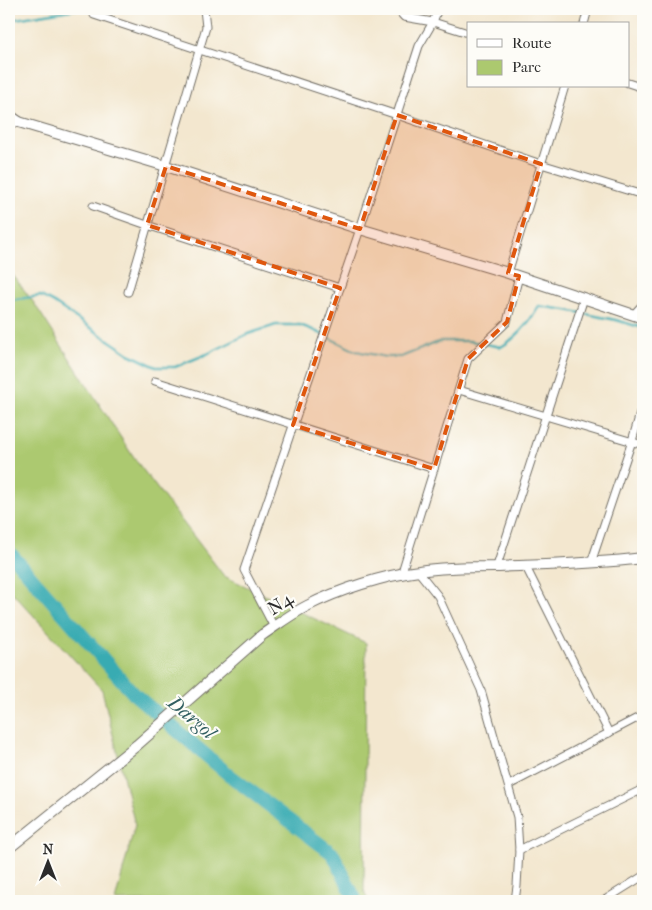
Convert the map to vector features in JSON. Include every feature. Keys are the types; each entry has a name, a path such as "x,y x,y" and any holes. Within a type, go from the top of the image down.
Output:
{"main road":[{"path":"9,117 19,122 166,166 360,229 508,272 638,316"},
{"name":"N4","path":"9,848 137,745 262,635 307,606 331,595 372,581 418,571 591,563 643,558"}],"street":[{"path":"128,292 200,50 206,27 204,9"},
{"path":"397,9 404,17 433,22 467,33"},
{"path":"274,627 244,570 360,229 419,46 438,9"},
{"path":"585,22 588,9"},
{"path":"94,15 541,164 643,195"},
{"path":"630,84 643,88"},
{"path":"508,272 564,88"},
{"path":"92,206 340,288"},
{"path":"401,575 468,359 507,322 519,276"},
{"path":"497,566 584,298"},
{"path":"638,316 643,304"},
{"path":"155,381 434,468"},
{"path":"459,390 643,445"},
{"path":"591,563 632,442 643,403"},
{"path":"525,565 609,733"},
{"path":"418,571 438,596 481,690 509,785 517,817 519,850 515,901"},
{"path":"509,785 643,716"},
{"path":"519,850 642,790 643,798"},
{"path":"603,901 643,876"}],"highlighted area":[{"path":"397,115 541,164 508,273 519,276 507,322 468,359 434,469 293,425 340,288 147,225 166,166 360,229"}],"green space":[{"path":"9,270 34,303 134,458 224,576 366,643 364,890 368,901 115,901 135,825 102,690 9,589"}],"waterway":[{"path":"9,20 77,9"},
{"path":"9,300 41,296 129,354 156,367 175,367 248,334 276,325 300,325 356,351 386,357 401,357 441,341 470,341 501,347 523,329 539,306 616,320 643,328"},
{"name":"Dargol","path":"9,552 134,694 228,774 333,854 356,901"}]}
